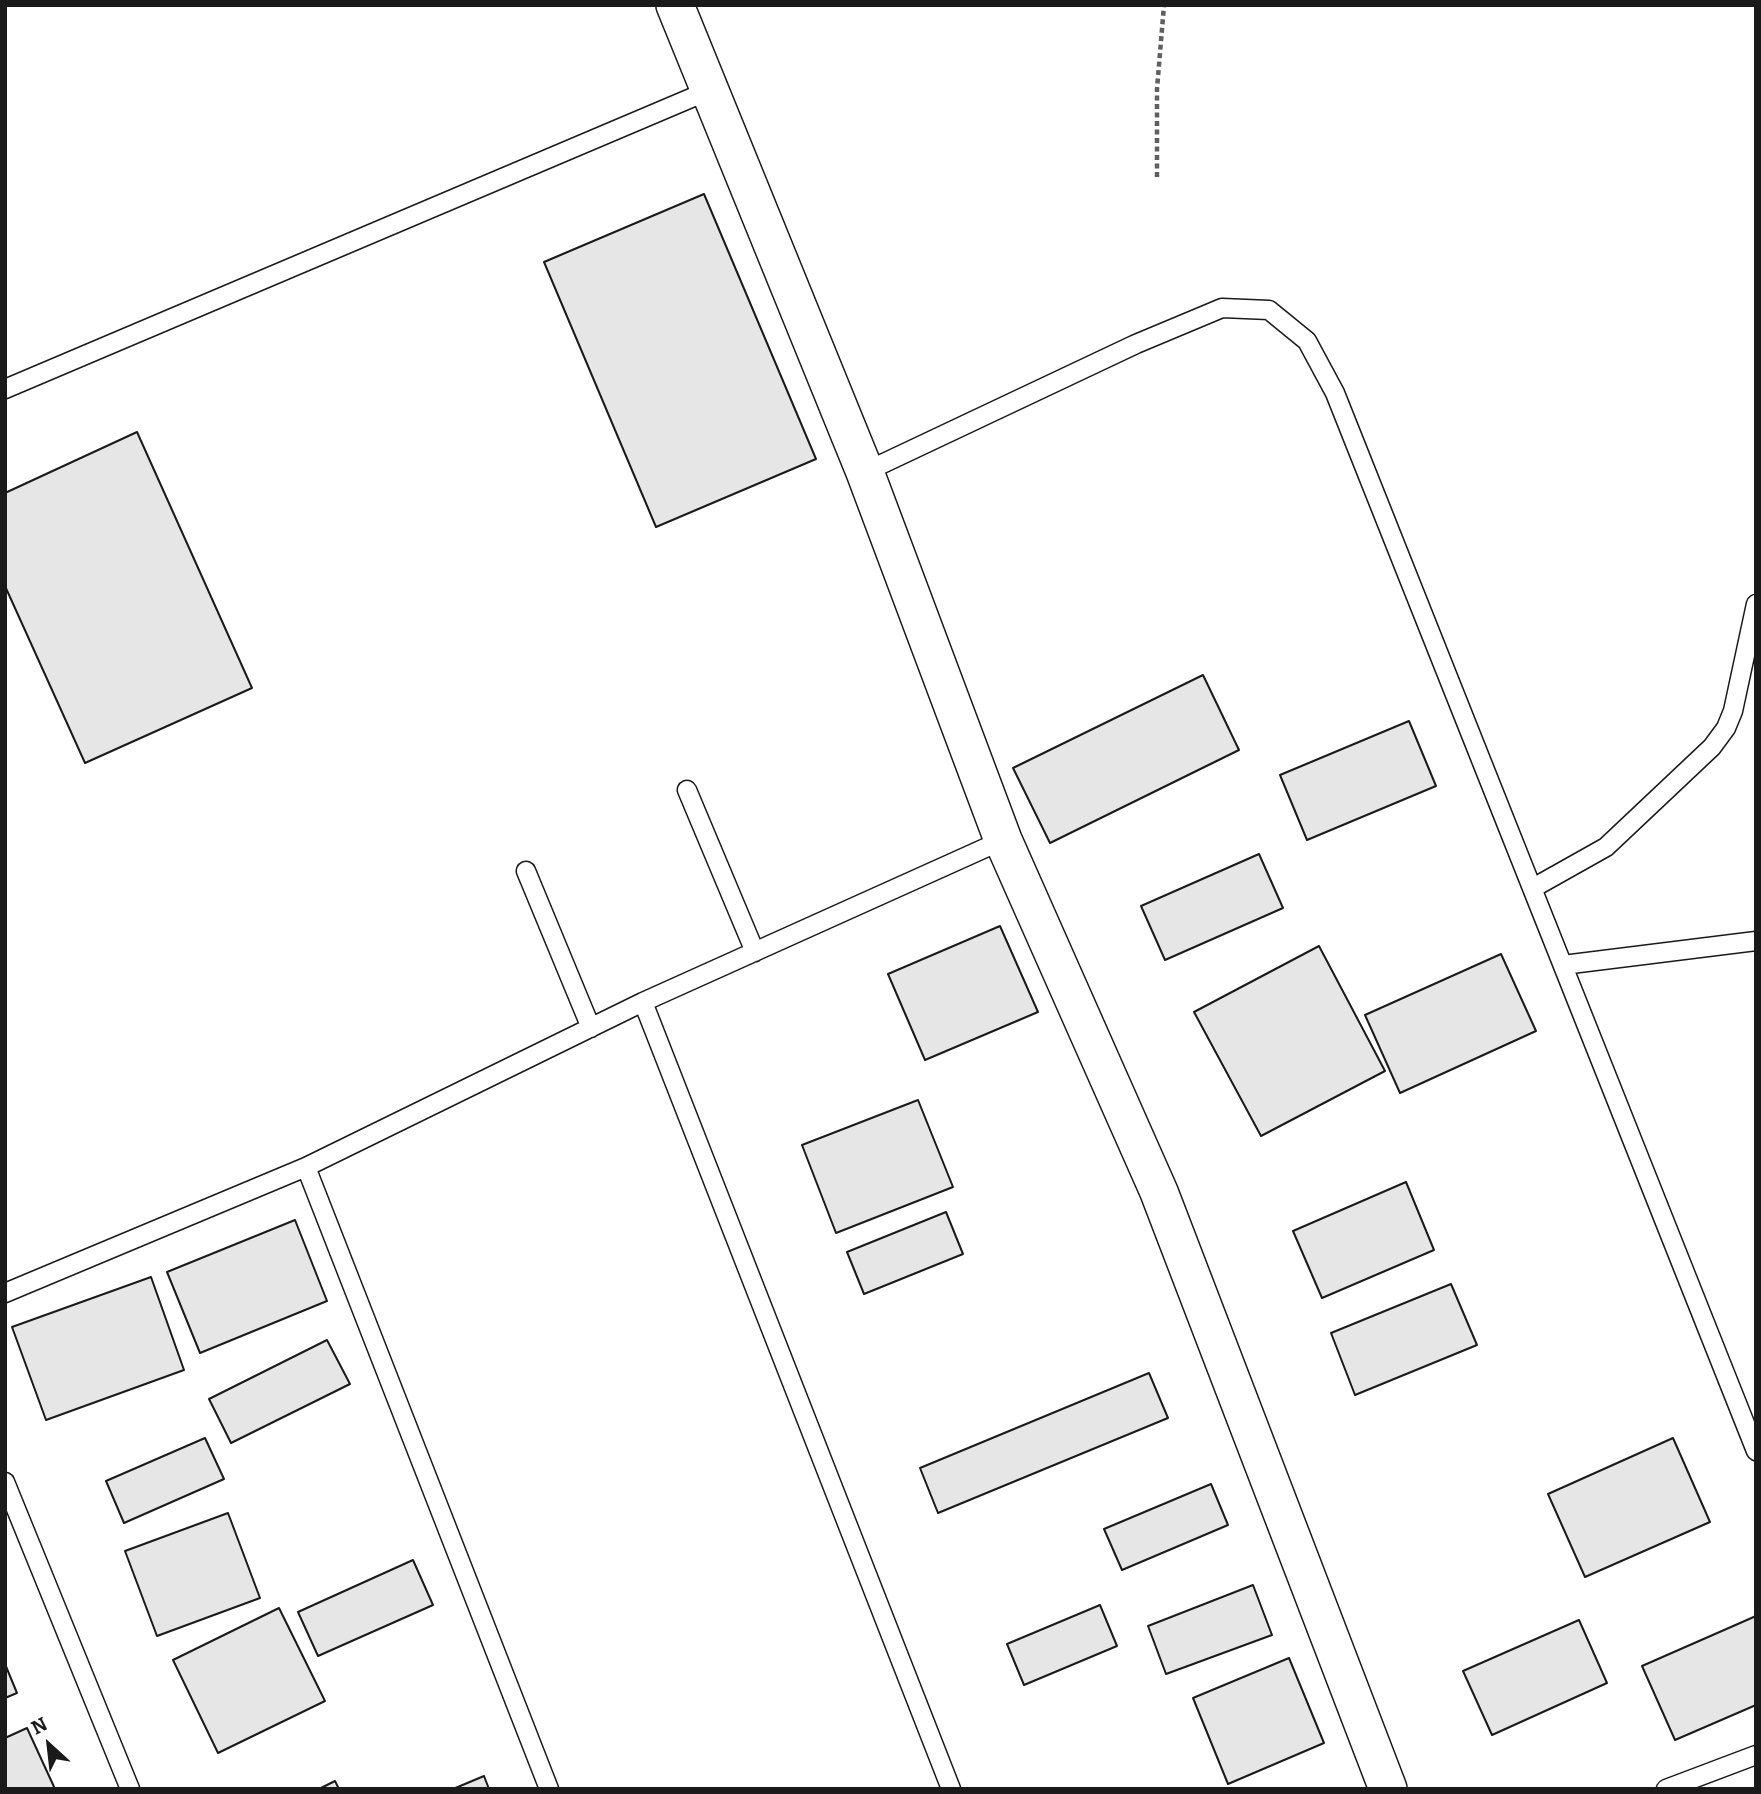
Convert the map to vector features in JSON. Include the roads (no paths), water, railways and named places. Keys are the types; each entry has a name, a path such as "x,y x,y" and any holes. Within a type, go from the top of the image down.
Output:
{"street":[{"path":"675,5 865,472 1003,840 1159,1192 1388,1789"}],"lane":[{"path":"5,388 710,90"},
{"path":"865,472 1136,344 1222,308 1269,310 1307,341 1335,393 1756,1451"},
{"path":"1532,888 1606,847 1712,747 1726,728 1733,711 1756,604"},
{"path":"687,790 755,952"},
{"path":"5,1293 306,1167 643,1002 1003,840"},
{"path":"526,871 591,1028"},
{"path":"1563,965 1756,941"},
{"path":"643,1002 951,1789"},
{"path":"306,1167 549,1789"},
{"path":"5,1482 130,1789"},
{"path":"1666,1789 1756,1755"}]}
